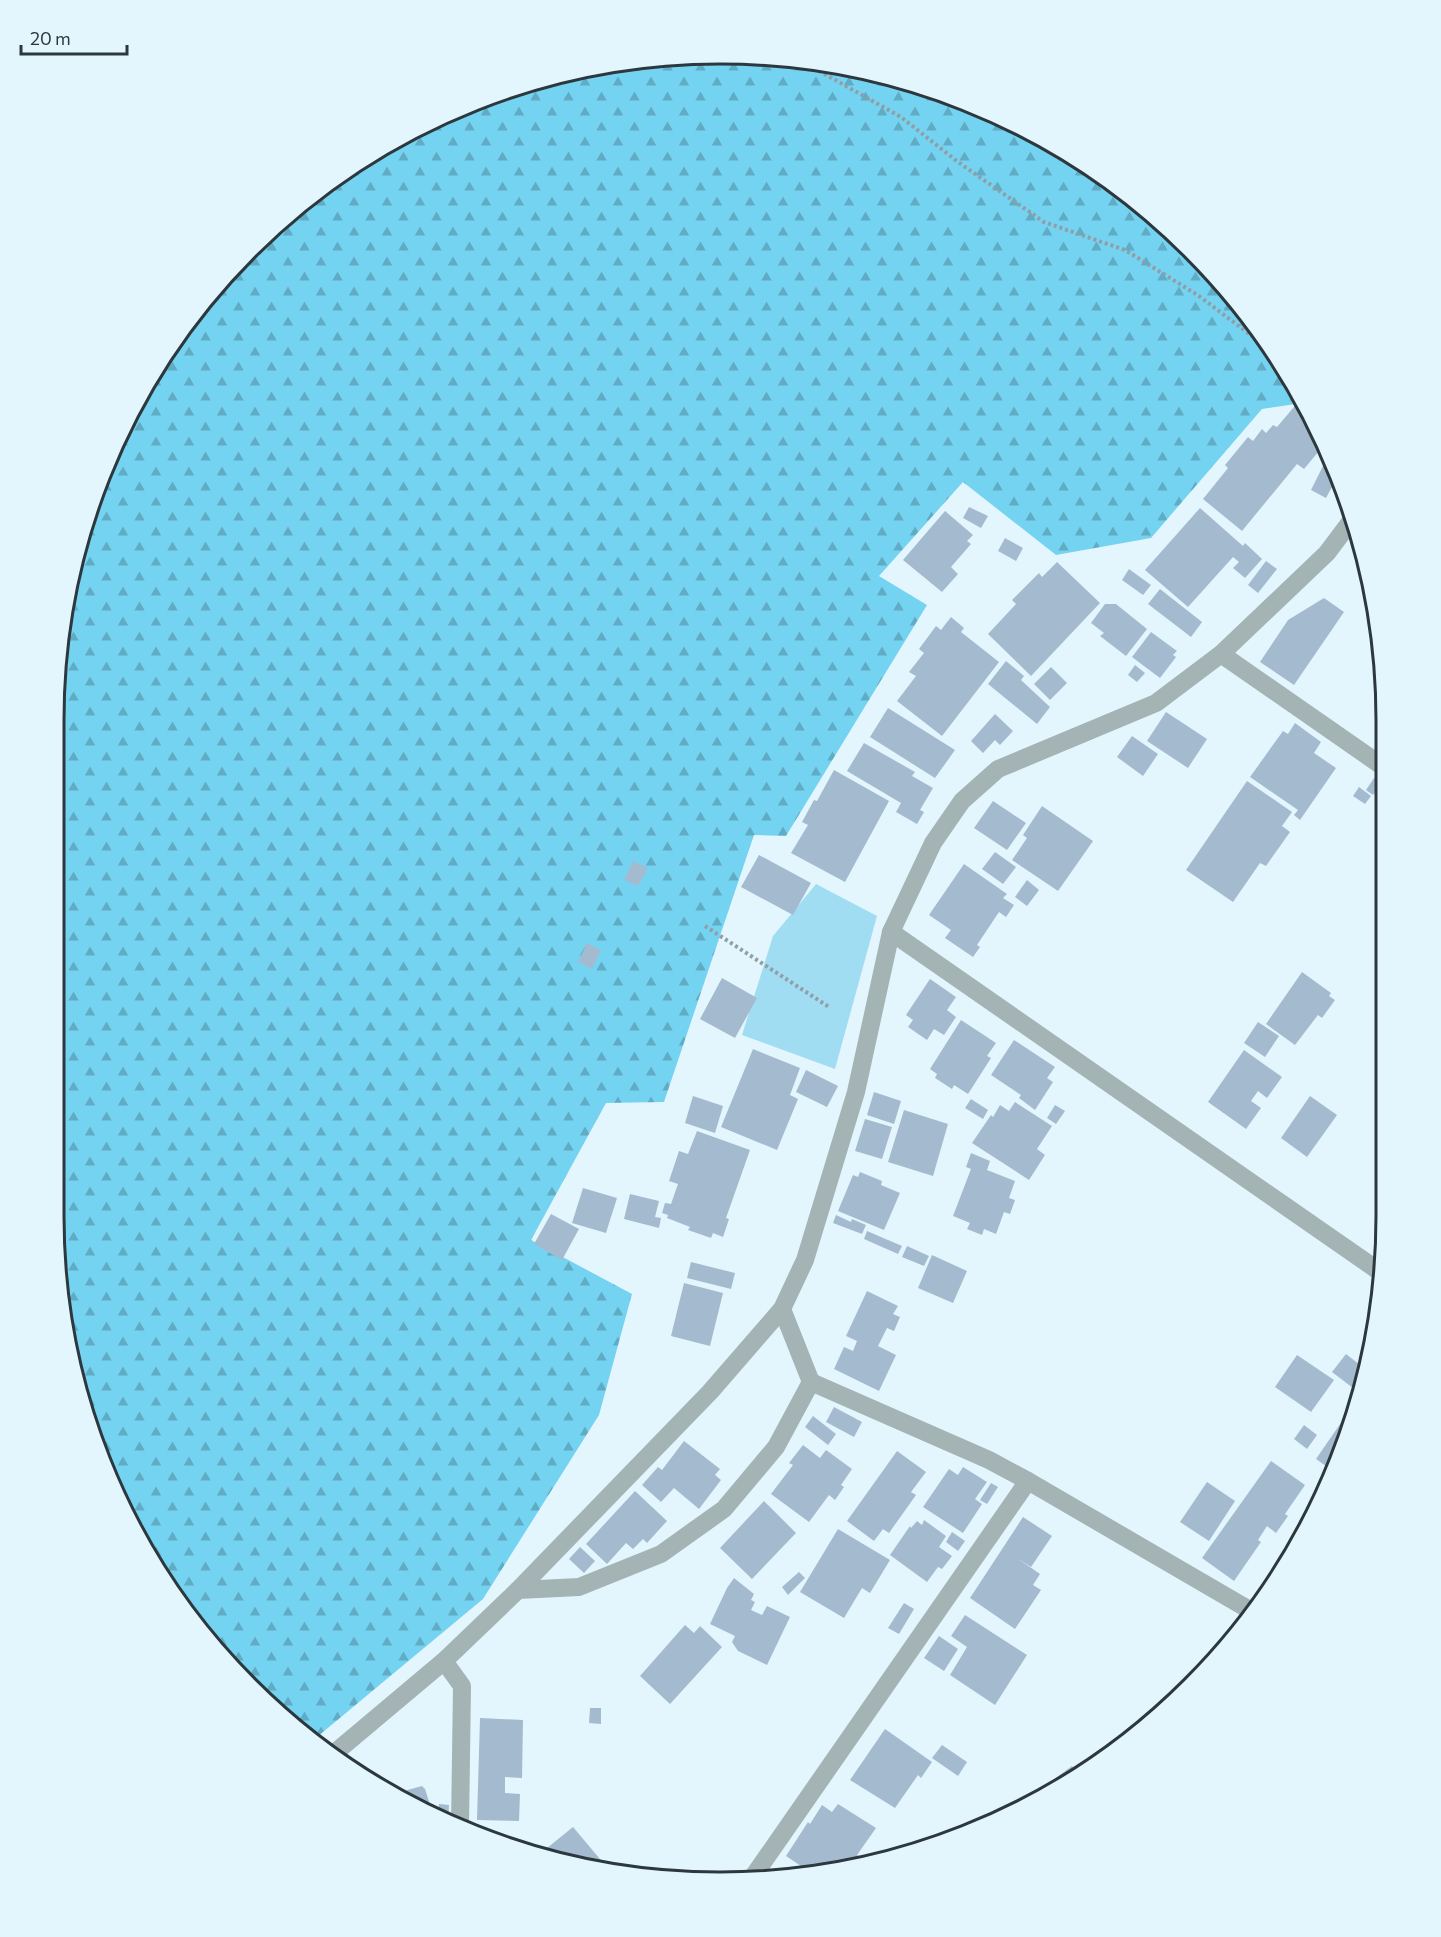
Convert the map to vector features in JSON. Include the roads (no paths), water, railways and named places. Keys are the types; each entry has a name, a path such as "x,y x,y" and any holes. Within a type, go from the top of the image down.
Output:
{"street":[{"path":"343,1753 518,1590 710,1392 782,1309 805,1260 856,1092 891,932 933,843 962,801 998,769 1155,702 1221,654 1327,553 1347,527"},
{"path":"1221,654 1376,762"},
{"path":"891,932 1374,1268"},
{"path":"782,1309 811,1382 989,1460 1247,1608"},
{"path":"518,1590 579,1587 661,1554 724,1509 776,1447 811,1382"},
{"path":"757,1871 1028,1481"},
{"path":"444,1661 462,1686 460,1819"}]}
